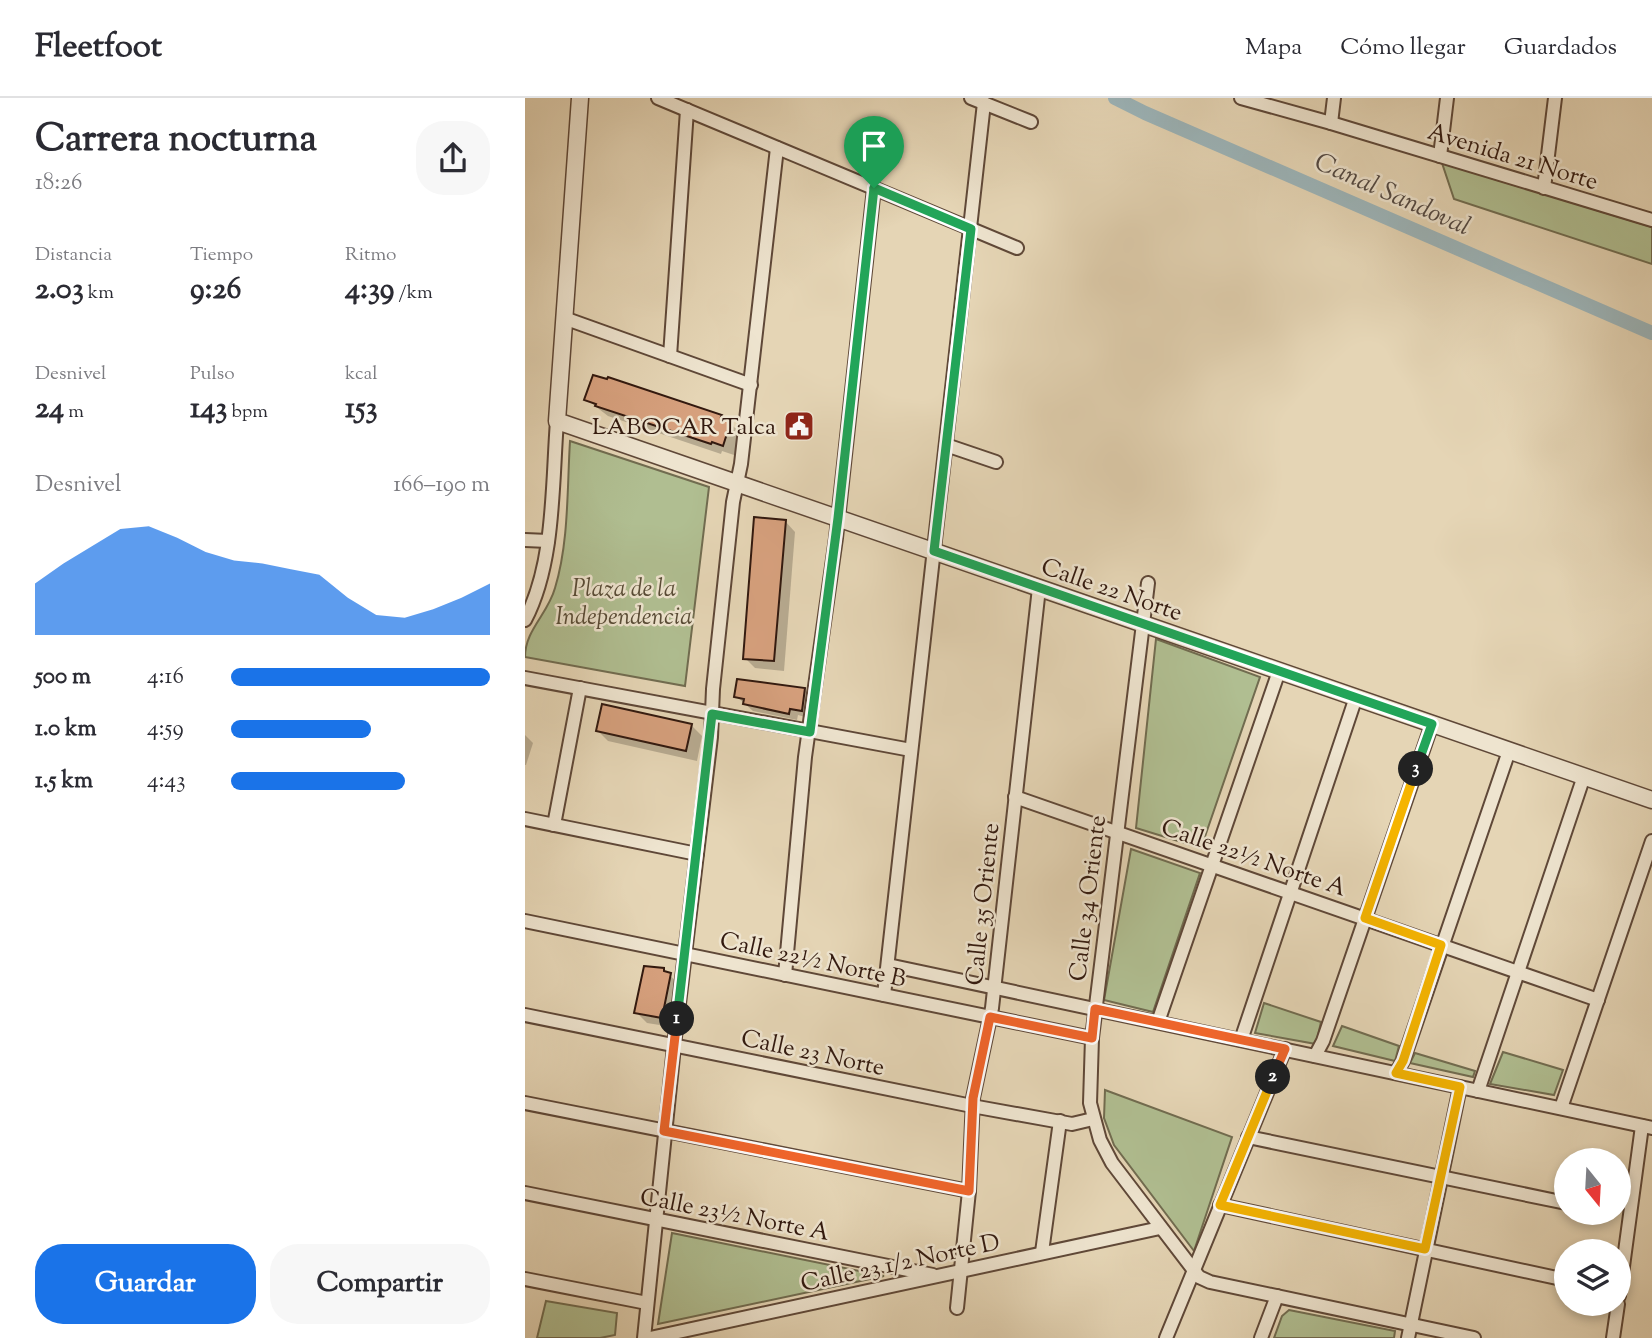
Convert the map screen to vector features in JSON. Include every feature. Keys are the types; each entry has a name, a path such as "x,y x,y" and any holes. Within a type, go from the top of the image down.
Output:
{"street":[{"path":"525,620 538,589 548,541 580,98"},
{"path":"658,98 1017,248"},
{"path":"971,98 1031,122"},
{"name":"Avenida 21 Norte","path":"1241,98 1652,220"},
{"path":"1331,123 1334,98"},
{"path":"1440,156 1447,98"},
{"path":"1544,188 1555,98"},
{"path":"884,995 984,103"},
{"path":"670,356 687,110"},
{"path":"644,1338 733,502 751,384 777,148"},
{"path":"785,975 805,757 838,518 874,188"},
{"path":"564,318 751,384"},
{"name":"Calle 22 Norte","path":"557,421 1652,800"},
{"path":"946,445 996,462"},
{"path":"525,540 548,541"},
{"name":"Calle 34 Oriente","path":"1148,583 1095,1009 1089,1090 1093,1119 1112,1163 1193,1272"},
{"name":"Calle 35 Oriente","path":"957,1308 969,1191 972,1106 994,987 1039,588"},
{"path":"1158,1022 1279,671"},
{"path":"525,678 911,750"},
{"path":"554,825 580,688"},
{"path":"1241,1040 1356,697"},
{"path":"1315,1056 1323,1041 1432,724"},
{"path":"1396,1073 1403,1061 1509,751"},
{"path":"1478,1091 1584,776"},
{"name":"Calle 22½ Norte A","path":"1015,797 1598,1000"},
{"path":"525,819 697,853"},
{"path":"1561,1108 1652,841"},
{"name":"Calle 22½ Norte B","path":"525,921 1092,1038"},
{"name":"Calle 22½ Norte B","path":"888,965 1647,1127"},
{"name":"Calle 23 Norte","path":"525,1015 972,1106 1077,1124 1093,1119"},
{"path":"1166,1338 1285,1049"},
{"path":"1408,1338 1460,1087"},
{"path":"525,1103 969,1191"},
{"path":"1042,1252 1060,1121"},
{"path":"1631,1211 1647,1127"},
{"path":"1248,1137 1554,1201"},
{"name":"Calle 23½ Norte A","path":"525,1193 937,1276"},
{"path":"1220,1205 1554,1277"},
{"name":"Calle 23 1/2 Norte D","path":"650,1338 1160,1228"},
{"path":"1193,1272 1210,1282 1474,1338"},
{"path":"525,1279 647,1303"},
{"path":"1261,1338 1277,1296"},
{"path":"1613,1338 1616,1316"}],"green space":[{"path":"1442,163 1652,227 1652,264 1454,199"},
{"name":"Plaza de la Independencia","path":"570,441 709,487 685,686 525,657 529,638 552,597 560,570 567,515"},
{"path":"1156,639 1260,677 1201,848 1136,828"},
{"path":"1131,849 1200,873 1153,1012 1104,1000"},
{"path":"1264,1003 1321,1022 1316,1044 1255,1033"},
{"path":"1342,1026 1399,1046 1395,1061 1333,1046"},
{"path":"1503,1052 1563,1070 1554,1095 1490,1084"},
{"path":"1415,1053 1475,1071 1473,1077 1410,1063"},
{"path":"1105,1090 1232,1137 1194,1251 1114,1145 1104,1118"},
{"path":"672,1233 884,1276 658,1324"},
{"path":"546,1301 617,1313 615,1335 600,1338 537,1338"},
{"path":"1289,1310 1395,1331 1394,1338 1274,1338 1282,1316"}],"building":[{"path":"593,375 607,379 608,377 722,415 721,417 731,421 723,446 595,406 596,404 584,400"},
{"path":"754,517 786,520 774,661 743,659"},
{"path":"737,679 805,688 802,711 790,709 789,714 743,704 744,699 734,697"},
{"path":"602,704 692,724 686,751 596,731"},
{"path":"644,966 664,968 664,971 671,973 662,1018 634,1013"}],"waterway":[{"name":"Canal Sandoval","path":"1115,98 1652,333"}],"place":[{"name":"LABOCAR Talca","path":"799,426"}],"route":[{"path":"874,188 971,229 934,551 1432,724 1365,918 1441,945 1403,1061 1396,1073 1460,1087 1425,1249 1220,1205 1285,1049 1095,1009 1092,1038 990,1017 973,1098 969,1191 664,1131 712,714 810,732 838,518 874,188"}]}
